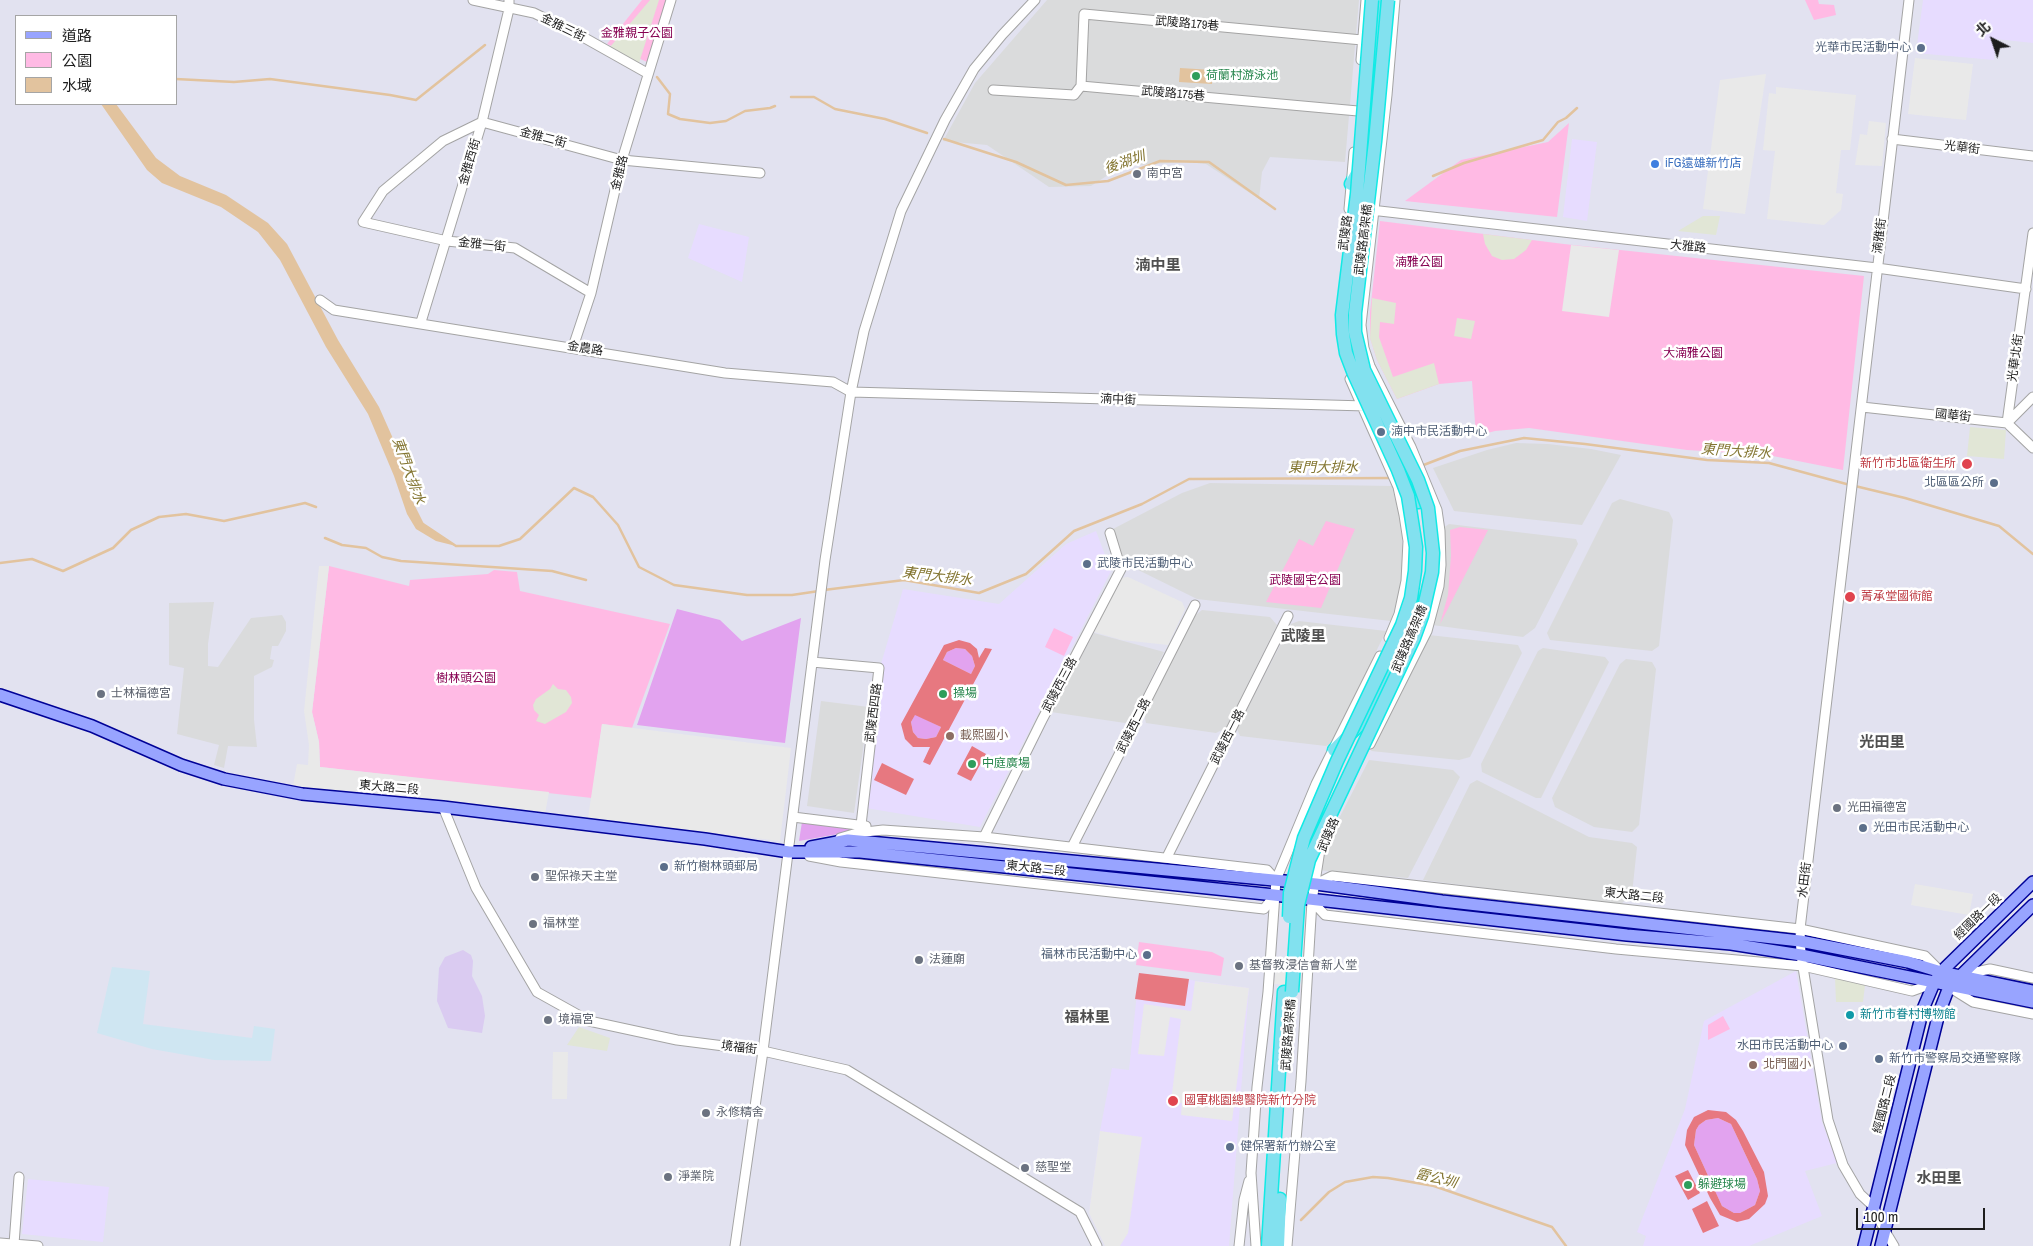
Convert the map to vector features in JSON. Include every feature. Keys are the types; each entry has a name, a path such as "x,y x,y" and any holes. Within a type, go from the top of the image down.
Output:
{"highway":[{"name":"武陵路高架橋","path":"1268,1246 1288,992 1298,905 1309,860 1414,638 1424,608 1432,572 1433,553 1428,508 1418,480 1346,353 1342,315 1357,194 1372,0"},
{"path":"1351,184 1364,161 1368,143 1380,0"},
{"name":"武陵路高架橋","path":"1366,387 1355,332 1355,313 1373,159 1388,0"},
{"path":"1368,143 1369,158 1377,186"},
{"path":"1334,750 1366,718 1408,631 1418,604 1424,562 1424,541 1418,502 1413,486 1366,387"},
{"path":"1365,755 1366,718"},
{"name":"武陵路高架橋","path":"1278,1246 1288,992"}],"main road":[{"name":"東大路二段","path":"0,695 92,726 181,765 224,779 302,794 443,807 696,838 789,852 860,852 1627,935 1731,944 1802,960 2033,1002"},
{"name":"東大路二段","path":"789,852 848,840 1316,884 1442,901 1800,941 1908,962 1941,972 2033,991"},
{"name":"經國路一段","path":"1941,972 2033,882"},
{"path":"1881,1246 1939,1013 1949,987 2033,905"},
{"name":"經國路二段","path":"1864,1246 1923,1008 1941,972"}],"street":[{"name":"金雅三街","path":"472,0 509,4 534,13 583,37 647,73"},
{"name":"金雅路","path":"573,347 591,294 622,160 670,0"},
{"path":"734,1246 763,1051 823,573 851,392 864,331 882,266 901,211 915,178 974,69 1002,35 1036,0"},
{"name":"武陵路","path":"1366,0 1350,206 1336,315 1342,357 1361,406 1398,487 1403,509"},
{"name":"武陵路","path":"1287,1246 1301,1081 1312,901 1320,850 1427,631 1433,610 1441,565 1440,531 1434,506 1411,447 1385,399 1370,366 1361,325 1395,0"},
{"name":"湳雅街","path":"1853,472 1909,0"},
{"name":"金雅西街","path":"421,322 482,122 509,4"},
{"name":"武陵路179巷","path":"1081,86 1084,14 1362,40"},
{"name":"武陵路175巷","path":"993,90 1074,95 1081,86 1358,111"},
{"name":"金雅二街","path":"482,122 622,160 760,173"},
{"name":"金雅一街","path":"482,122 443,142 383,192 363,222 447,241 515,248 591,294"},
{"name":"光華街","path":"1892,139 2033,156"},
{"name":"大雅路","path":"1350,206 1374,211 1877,268 2026,289"},
{"name":"光華北街","path":"2008,423 2033,233"},
{"name":"金農路","path":"320,300 334,310 421,322 725,372 833,382 851,392"},
{"name":"湳中街","path":"851,392 1361,406 1375,404 1385,399"},
{"path":"2033,397 2008,423 2033,448"},
{"path":"1375,404 1412,482 1434,506"},
{"name":"國華街","path":"1862,407 2008,423"},
{"name":"水田街","path":"1853,472 1800,941 1828,1120 1843,1165 1860,1194 1873,1206 1894,1246"},
{"path":"1256,1246 1251,1174 1257,1087 1268,992 1276,880 1316,784 1389,639 1399,614 1408,564 1408,541 1403,509 1434,506"},
{"name":"武陵西三路","path":"984,837 1042,720 1121,569 1110,533"},
{"name":"武陵西二路","path":"1072,847 1195,605"},
{"name":"武陵西一路","path":"1166,857 1288,616"},
{"name":"武陵西四路","path":"812,662 879,668 861,825"},
{"name":"境福街","path":"443,807 476,888 536,992 589,1021 677,1040 763,1051 847,1070 1080,1212 1097,1246"},
{"name":"東大路二段","path":"793,817 861,825 883,830 984,837 1267,870 1276,880"},
{"name":"東大路二段","path":"789,852 857,833 883,830"},
{"name":"東大路二段","path":"1316,884 1332,876 1800,928 1925,956 1941,972"},
{"name":"東大路二段","path":"1960,976 1990,969 2033,978"},
{"name":"東大路二段","path":"1949,987 1973,1002 2033,1014"},
{"path":"1239,1246 1244,1200 1251,1174"},
{"path":"14,1244 19,1177"},
{"path":"0,1243 38,1246"}],"shaded area":[{"name":"金雅親子公園","path":"650,0 659,0 639,63 610,47"},
{"path":"1047,0 1359,0 1345,162 1270,157 1262,172 1259,199 1206,164 1186,162 1122,166 1091,186 1049,187 987,145 943,141 975,83"},
{"path":"1923,0 2033,0 2033,43 1996,39 1994,60 1916,53"},
{"path":"1915,58 1973,64 1966,120 1908,114"},
{"path":"1766,74 1745,214 1703,209 1720,80"},
{"path":"1776,87 1856,95 1850,150 1841,150 1836,193 1843,194 1841,210 1824,225 1767,219 1775,151 1763,150 1769,93 1776,94"},
{"path":"1869,121 1886,123 1882,166 1855,165 1860,134 1867,135"},
{"path":"1572,139 1597,142 1587,221 1563,217"},
{"path":"1703,216 1720,216 1716,235 1678,231"},
{"path":"699,224 749,237 742,282 688,258"},
{"path":"1483,234 1532,240 1526,250 1514,259 1502,260 1492,256 1485,244"},
{"path":"1571,245 1619,250 1609,317 1562,311"},
{"path":"1372,298 1396,303 1394,324 1380,322 1379,337 1393,377 1434,363 1439,384 1397,399 1377,360 1370,338"},
{"path":"1457,318 1475,321 1471,339 1454,336"},
{"path":"1970,427 2006,430 2004,459 1967,456"},
{"path":"1516,443 1548,444 1621,455 1582,525 1454,511 1433,468 1487,450"},
{"path":"1210,483 1392,486 1402,528 1402,583 1391,621 1197,599 1122,562 1113,529 1182,493"},
{"path":"1620,499 1669,512 1673,520 1659,646 1652,651 1550,640 1547,633 1612,503"},
{"path":"1449,524 1576,539 1578,544 1535,628 1523,637 1432,625 1437,610 1443,576 1443,528"},
{"name":"載熙國小","path":"1096,531 1111,571 980,827 866,808 881,664 903,589 999,604 1066,544"},
{"path":"319,566 329,566 312,712 319,742 320,767 549,792 545,814 293,786 297,764 308,765 309,745 304,711"},
{"path":"1128,577 1182,602 1185,609 1168,645 1122,640 1094,632 1120,578"},
{"path":"214,602 208,644 208,666 218,667 251,618 282,615 286,622 286,631 278,646 272,646 270,659 274,660 272,667 254,676 254,720 257,747 228,746 224,768 214,765 219,745 177,734 184,668 169,665 169,603"},
{"path":"677,609 720,620 742,641 801,618 785,743 637,725"},
{"path":"1202,610 1270,617 1277,625 1226,728 1216,733 1146,723 1144,714 1193,617"},
{"path":"1299,621 1386,631 1332,743 1326,746 1240,736 1237,729 1291,624"},
{"path":"1094,633 1164,652 1132,718 1125,723 1051,712"},
{"path":"1429,635 1518,645 1522,653 1470,757 1459,760 1371,751"},
{"path":"959,640 970,643 977,649 979,658 985,648 992,649 930,765 923,762 930,747 913,747 905,739 901,724 944,645","holes":["956,648 965,649 972,656 975,666 971,674 943,660 947,652","915,715 941,727 936,737 918,738 913,732 911,722"]},
{"path":"956,648 965,649 972,656 975,666 971,674 943,660 947,652"},
{"path":"1543,648 1605,657 1609,662 1541,798 1536,798 1482,772 1481,764 1538,651"},
{"path":"1626,659 1652,662 1656,669 1639,825 1632,832 1594,827 1555,807 1552,798 1620,664"},
{"path":"553,684 558,689 566,690 571,697 572,703 566,712 545,724 536,721 539,715 534,710 533,705 536,699 550,689"},
{"path":"821,701 869,707 854,813 807,806"},
{"path":"915,714 941,727 936,737 918,738 913,732 911,722"},
{"path":"602,724 791,748 780,841 588,818"},
{"name":"中庭廣場","path":"972,746 986,754 971,781 957,774"},
{"path":"1369,760 1453,770 1460,777 1408,878 1317,870 1315,865"},
{"path":"882,763 914,779 906,795 874,780"},
{"path":"1477,780 1589,837 1632,843 1637,847 1632,894 1620,905 1423,880 1470,784"},
{"path":"802,822 861,830 799,841"},
{"path":"1915,884 1973,894 1969,915 1911,905"},
{"path":"463,950 471,955 473,961 472,976 482,996 485,1016 482,1033 448,1028 437,1001 439,968 445,957"},
{"path":"1277,960 1303,961 1300,986 1274,984"},
{"path":"112,967 150,971 143,1024 252,1038 254,1026 275,1029 271,1061 214,1060 152,1049 97,1033"},
{"name":"北門國小","path":"1796,971 1822,1122 1837,1163 1805,1171 1822,1216 1749,1246 1643,1246 1646,1236 1637,1232 1685,1109 1704,1021"},
{"name":"國軍桃園總醫院新竹分院","path":"1139,973 1249,988 1229,1246 1105,1246 1089,1213 1100,1131 1112,1068 1129,1070"},
{"path":"1139,973 1189,979 1185,1006 1135,999"},
{"path":"1835,978 1865,985 1863,1002 1836,1002"},
{"path":"1195,981 1249,988 1232,1121 1181,1115 1182,1103 1171,1102 1181,1019 1170,1017 1164,1056 1138,1054 1144,1004 1191,1011"},
{"path":"579,1027 610,1038 607,1051 567,1045"},
{"path":"553,1052 568,1052 567,1099 552,1099"},
{"path":"1708,1110 1726,1112 1736,1120 1743,1131 1764,1172 1768,1196 1765,1204 1749,1219 1737,1222 1720,1215 1710,1198 1685,1145 1687,1130 1694,1117","holes":["1718,1118 1731,1124 1757,1179 1760,1191 1755,1205 1740,1213 1734,1213 1722,1206 1694,1145 1696,1130 1706,1120"]},
{"path":"1718,1118 1731,1124 1757,1179 1760,1191 1755,1205 1740,1213 1734,1213 1722,1206 1694,1145 1696,1130 1699,1125 1706,1120"},
{"path":"1100,1131 1142,1137 1128,1233 1120,1246 1105,1246 1089,1213"},
{"name":"躲避球場","path":"1688,1170 1700,1193 1688,1200 1675,1176"},
{"path":"28,1179 109,1187 103,1242 22,1234"},
{"path":"1707,1201 1719,1226 1703,1233 1692,1209"}],"green space":[{"name":"金雅親子公園","path":"642,0 666,0 647,62 607,44"},
{"path":"1805,0 1818,0 1819,4 1834,5 1836,15 1814,20"},
{"path":"1569,123 1557,217 1405,201 1461,160 1548,142"},
{"name":"大湳雅公園","path":"1380,221 1564,244 1864,276 1843,470 1768,455 1687,450 1529,428 1495,431 1476,436 1472,381 1439,384 1397,399 1377,360 1370,338 1370,312"},
{"name":"武陵國宅公園","path":"1326,521 1355,529 1321,608 1266,602 1299,539 1313,546"},
{"path":"1460,527 1488,530 1440,624 1448,595 1451,555 1450,530"},
{"name":"樹林頭公園","path":"329,566 409,586 410,580 488,574 494,570 517,572 520,591 670,624 632,728 602,724 592,798 320,767 319,742 312,712"},
{"path":"1054,628 1073,637 1064,656 1045,647"},
{"path":"1139,942 1212,952 1224,958 1221,976 1136,965"},
{"path":"1723,1016 1730,1029 1708,1040 1708,1025"}],"water":[{"name":"荷蘭村游泳池","path":"1180,68 1213,70 1212,84 1179,82"},
{"path":"102,105 117,105 156,158 180,176 226,195 268,223 287,244 338,340 379,407 403,461 412,500 425,526 456,546 436,541 416,529 407,514 394,476 368,414 326,347 280,260 258,232 221,207 162,183 147,170"}],"waterway":[{"path":"178,79 234,82 270,79 416,100 485,45"},
{"name":"後湖圳","path":"657,77 670,94 668,114 680,119 710,123 726,121 745,111 775,106"},
{"name":"後湖圳","path":"791,97 814,97 835,109 885,119 927,133"},
{"name":"後湖圳","path":"1433,176 1464,163 1543,140 1558,122 1566,118 1577,108"},
{"name":"後湖圳","path":"944,139 1016,162 1066,185 1108,181 1160,161 1209,162 1275,209"},
{"name":"東門大排水","path":"1421,466 1460,451 1524,438 1707,460 1769,463 1850,485"},
{"name":"東門大排水","path":"824,590 904,580 979,593 1026,574 1074,531 1142,504 1189,479 1391,478"},
{"name":"東門大排水","path":"1855,486 1905,498 1999,526 2033,554"},
{"name":"東門大排水","path":"423,524 456,546 499,546 520,539 574,488 593,497 618,525 639,567 674,585 747,595 792,595 819,591"},
{"path":"0,563 32,559 63,571 113,548 131,530 159,517 186,514 224,521 305,503 316,507"},
{"path":"325,538 342,545 366,548 382,557 401,561 552,571 586,580"},
{"name":"雷公圳","path":"1301,1220 1329,1192 1345,1182 1373,1177 1388,1178 1434,1186 1552,1227 1566,1246"}],"place":[{"name":"光華市民活動中心","path":"1921,48"},
{"name":"荷蘭村游泳池","path":"1196,76"},
{"name":"iFG遠雄新竹店","path":"1655,164"},
{"name":"南中宮","path":"1137,174"},
{"name":"湳中市民活動中心","path":"1381,432"},
{"name":"新竹市北區衛生所","path":"1967,464"},
{"name":"北區區公所","path":"1994,483"},
{"name":"武陵市民活動中心","path":"1087,564"},
{"name":"菁承堂國術館","path":"1850,597"},
{"name":"士林福德宮","path":"101,694"},
{"name":"操場","path":"943,694"},
{"name":"載熙國小","path":"950,736"},
{"name":"中庭廣場","path":"972,764"},
{"name":"光田福德宮","path":"1837,808"},
{"name":"光田市民活動中心","path":"1863,828"},
{"name":"新竹樹林頭郵局","path":"664,867"},
{"name":"聖保祿天主堂","path":"535,877"},
{"name":"福林堂","path":"533,924"},
{"name":"福林市民活動中心","path":"1147,955"},
{"name":"法蓮廟","path":"919,960"},
{"name":"基督教浸信會新人堂","path":"1239,966"},
{"name":"新竹市眷村博物館","path":"1850,1015"},
{"name":"境福宮","path":"548,1020"},
{"name":"水田市民活動中心","path":"1843,1046"},
{"name":"新竹市警察局交通警察隊","path":"1879,1059"},
{"name":"北門國小","path":"1753,1065"},
{"name":"國軍桃園總醫院新竹分院","path":"1173,1101"},
{"name":"永修精舍","path":"706,1113"},
{"name":"健保署新竹辦公室","path":"1230,1147"},
{"name":"慈聖堂","path":"1025,1168"},
{"name":"淨業院","path":"668,1177"},
{"name":"躲避球場","path":"1688,1185"}],"district":[{"name":"湳中里","path":"1158,266"},
{"name":"武陵里","path":"1303,637"},
{"name":"光田里","path":"1882,743"},
{"name":"福林里","path":"1087,1018"},
{"name":"水田里","path":"1939,1179"}],"park label":[{"name":"湳雅公園","path":"1419,263"}]}
